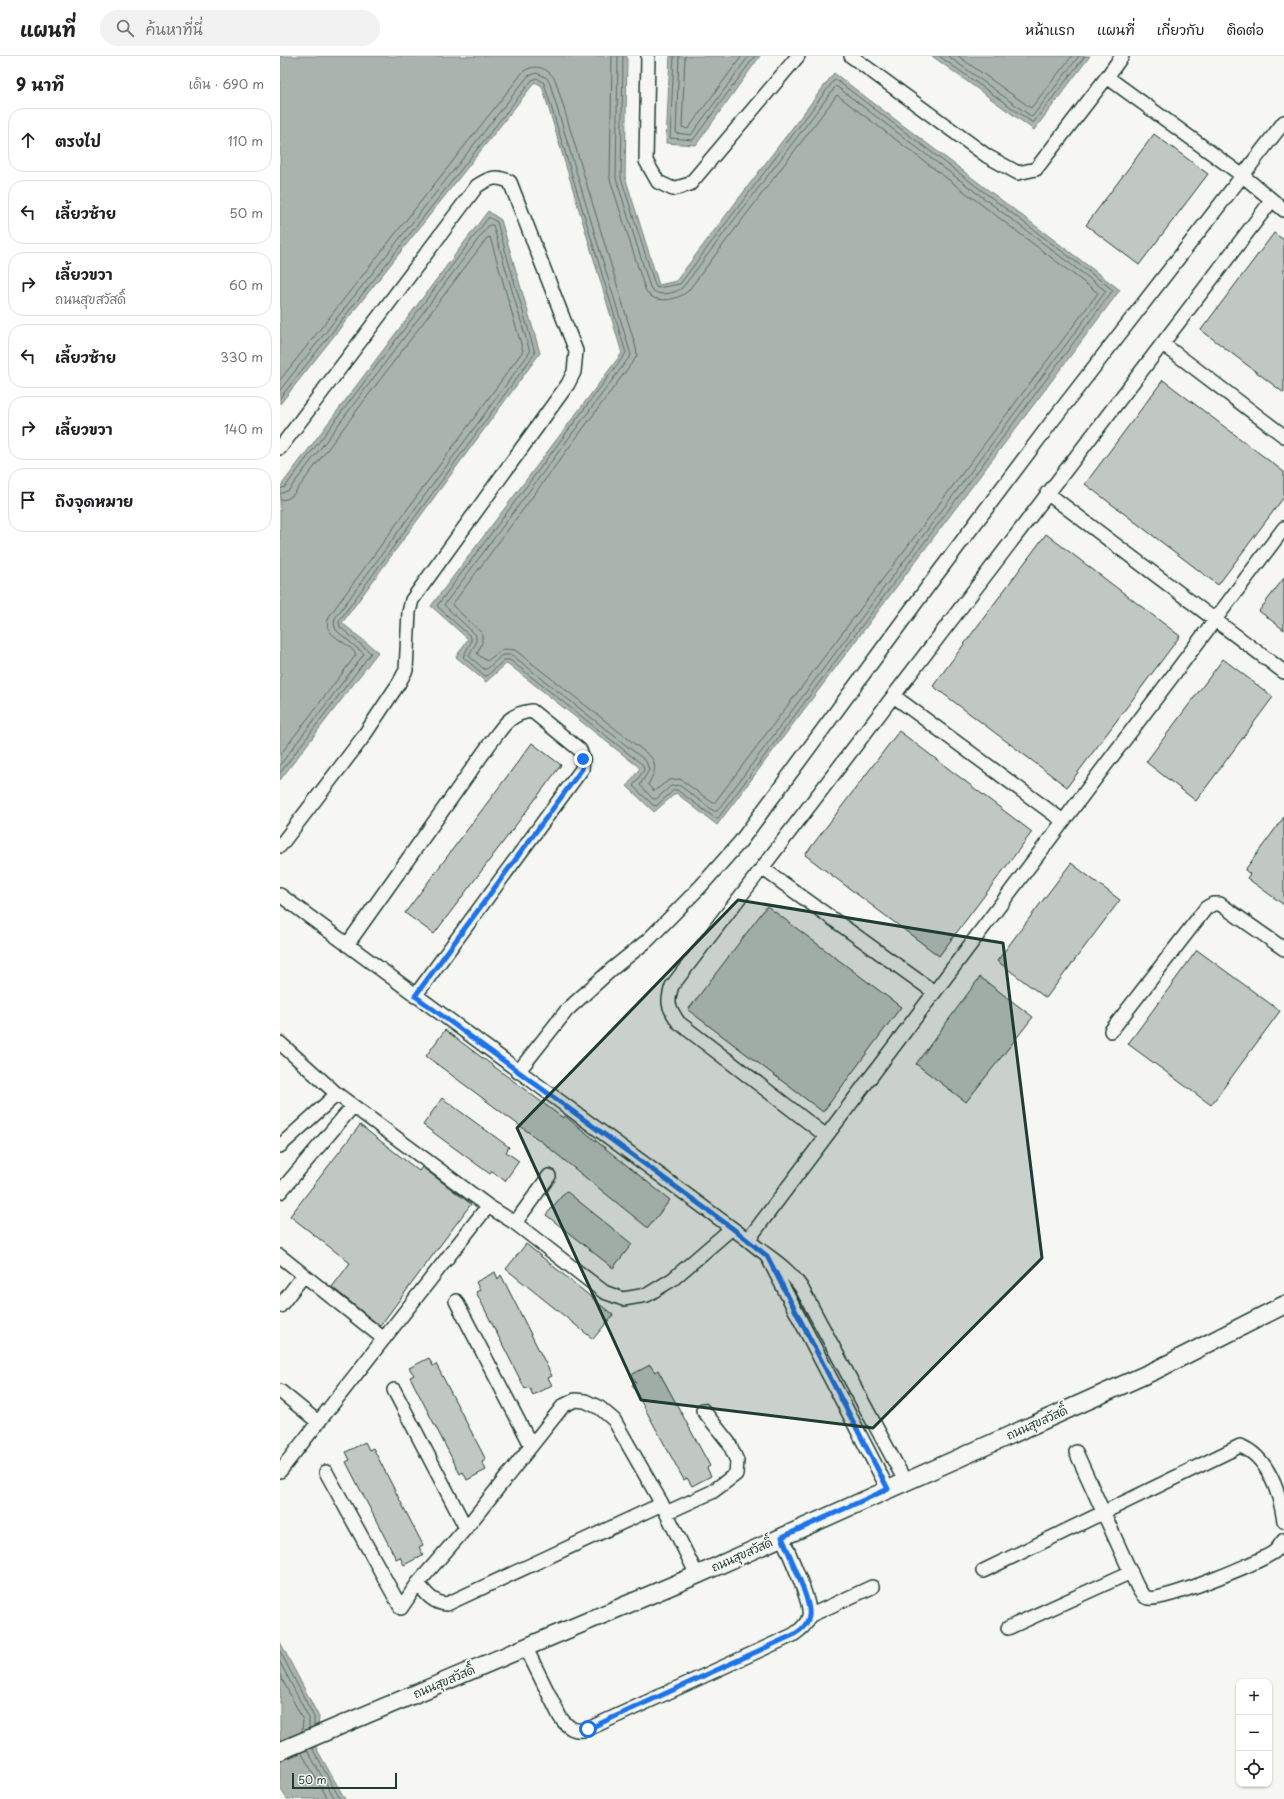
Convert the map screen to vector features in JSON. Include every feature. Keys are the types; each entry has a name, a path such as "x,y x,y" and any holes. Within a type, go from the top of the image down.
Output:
{"main road":[{"name":"ถนนสุขสวัสดิ์","path":"280,1751 697,1575 1156,1370 1284,1305"}],"street":[{"path":"648,56 646,161 658,182 673,189 690,184 798,56"},
{"path":"851,56 987,156 1018,173 1036,169 1122,56"},
{"path":"1107,77 1243,176 1284,210"},
{"path":"518,1072 567,1010 612,969 648,940 701,886 740,842 935,576 1048,426 1284,122"},
{"path":"280,448 477,186 490,178 500,177 510,182 576,351 574,372 568,384 524,446 412,600 409,612 406,670 361,740 280,846"},
{"path":"825,1135 678,1022 669,1008 668,999 672,986 895,697 1047,493 1163,344 1272,200"},
{"path":"1163,344 1284,436"},
{"path":"1047,493 1284,672"},
{"path":"748,1240 825,1135 1284,528"},
{"path":"895,697 1063,821"},
{"path":"348,945 488,745 512,716 521,712 532,711 580,750 583,759 582,769 415,996"},
{"path":"762,868 934,992"},
{"path":"280,895 518,1072 732,1228 793,1275 801,1286 905,1481"},
{"path":"1111,1031 1206,908 1213,904 1220,904 1284,949"},
{"path":"280,1043 337,1094 488,1206 515,1223 604,1292 623,1298 646,1295 673,1279 732,1228"},
{"path":"280,1146 337,1094"},
{"path":"280,1192 353,1106"},
{"path":"515,1223 549,1176"},
{"path":"280,1471 488,1206"},
{"path":"280,1256 384,1339"},
{"path":"767,1256 888,1489"},
{"path":"280,1306 304,1275"},
{"path":"456,1301 531,1445"},
{"path":"394,1390 466,1528"},
{"path":"280,1391 318,1422"},
{"path":"326,1472 401,1608 418,1583 466,1528 563,1406 575,1400 585,1401 600,1408 614,1420 664,1509 697,1575"},
{"path":"418,1583 427,1595 439,1603 447,1604 664,1509 712,1492 736,1474 736,1461 729,1443 703,1410"},
{"path":"983,1571 1240,1446 1250,1450 1280,1483 1284,1521"},
{"path":"1076,1452 1131,1572 1144,1596 1158,1598 1206,1583 1274,1552 1284,1540"},
{"path":"526,1648 560,1717 566,1725 573,1730 581,1731 793,1635 802,1629 809,1616 809,1608 782,1537"},
{"path":"1008,1628 1131,1572"},
{"path":"809,1616 872,1587"}],"highlighted area":[{"path":"738,900 1003,943 1042,1258 873,1428 641,1400 517,1128"}],"water":[{"path":"280,56 627,56 625,177 659,285 676,281 834,73 1120,290 717,825 676,793 654,812 627,786 640,768 507,663 486,682 456,657 468,639 431,606 622,353 542,86 535,82 280,404"},
{"path":"670,56 760,56 696,145 666,143"},
{"path":"932,56 1090,56 1034,130"},
{"path":"488,211 501,220 540,353 342,623 378,652 280,780 280,487"},
{"path":"280,1642 319,1717 316,1748 345,1799 287,1799 280,1788"}],"building":[{"path":"1154,134 1208,174 1139,265 1086,225"},
{"path":"1274,233 1284,240 1284,393 1201,330"},
{"path":"1163,380 1284,472 1284,497 1218,585 1085,484"},
{"path":"1046,534 1180,636 1067,787 933,686"},
{"path":"1284,578 1284,630 1259,611"},
{"path":"1223,659 1273,697 1196,801 1146,762"},
{"path":"899,731 1032,832 939,956 805,855"},
{"path":"532,743 561,765 434,934 405,913"},
{"path":"1284,817 1284,905 1247,878 1250,874 1245,870"},
{"path":"1071,863 1120,900 1046,998 997,961"},
{"path":"767,906 901,1007 823,1112 688,1010"},
{"path":"1197,950 1280,1011 1211,1105 1128,1044"},
{"path":"980,977 1033,1017 966,1102 916,1064"},
{"path":"445,1030 563,1118 565,1116 670,1200 648,1228 543,1143 426,1056"},
{"path":"442,1098 509,1147 506,1152 519,1161 505,1181 492,1171 490,1174 423,1125"},
{"path":"360,1125 419,1171 422,1167 471,1204 380,1326 332,1287 350,1263 290,1216"},
{"path":"566,1191 632,1244 613,1268 546,1215"},
{"path":"526,1244 613,1315 593,1339 506,1269"},
{"path":"495,1272 498,1279 501,1275 552,1376 548,1378 552,1385 533,1395 529,1387 525,1389 476,1292 480,1290 476,1282"},
{"path":"429,1358 433,1366 436,1364 486,1460 482,1462 486,1470 467,1480 463,1472 460,1474 410,1377 414,1375 409,1368"},
{"path":"650,1365 655,1372 658,1370 710,1466 707,1468 711,1476 692,1486 687,1478 684,1480 632,1385 636,1383 631,1375"},
{"path":"365,1442 369,1450 373,1448 423,1545 419,1547 423,1555 404,1565 400,1557 396,1559 346,1462 350,1460 346,1452"}],"route":[{"path":"583,759 582,769 415,996 732,1228 767,1256 888,1489 782,1537 809,1608 807,1622 802,1629 793,1635 588,1729"}]}
